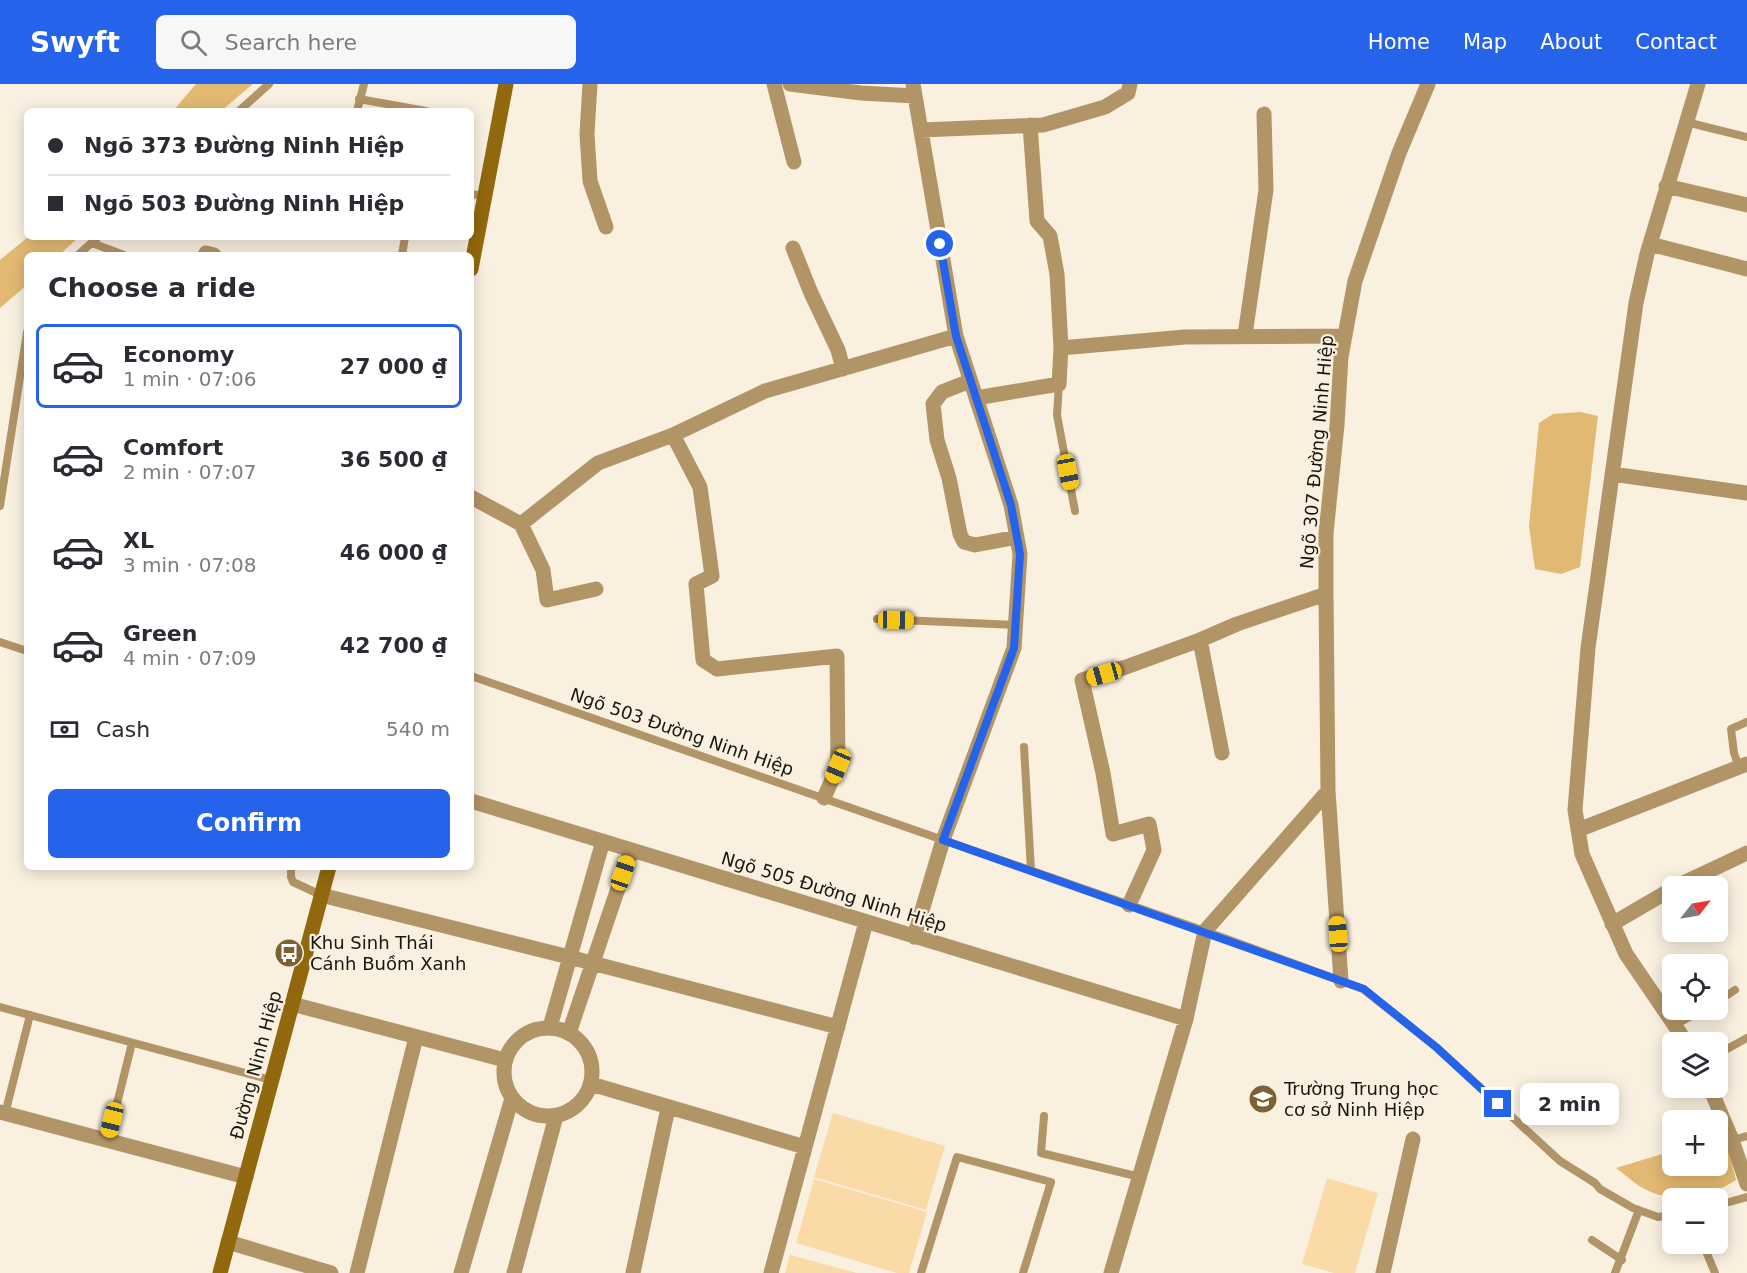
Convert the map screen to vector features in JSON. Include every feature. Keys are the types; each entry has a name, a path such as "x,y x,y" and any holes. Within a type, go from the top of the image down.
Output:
{"main road":[{"path":"474,237 478,195 506,84"},
{"name":"Đường Ninh Hiệp","path":"220,1273 328,870"}],"street":[{"path":"590,84 587,134 590,181 606,227"},
{"path":"774,84 794,162"},
{"path":"790,84 850,92 914,90 956,336 1011,505 1020,554 1014,648 943,840 914,937"},
{"path":"921,130 1043,125 1105,107 1128,93 1130,84"},
{"name":"Ngõ 307 Đường Ninh Hiệp","path":"1341,981 1328,791 1326,533 1341,357 1355,281 1399,153 1428,84"},
{"path":"1680,1032 1626,954 1611,924 1582,854 1575,810 1588,648 1636,303 1666,186 1698,84"},
{"path":"1245,335 1266,190 1264,114"},
{"path":"976,398 1059,384 1061,348 1057,274 1050,236 1037,221 1030,125"},
{"path":"1666,186 1747,205"},
{"path":"1650,244 1747,269"},
{"path":"793,248 810,293 838,350 843,369"},
{"path":"521,524 598,463 673,435 765,391 956,336"},
{"path":"1061,348 1185,337 1345,336"},
{"path":"970,381 942,393 933,404 937,440 949,478 960,534 964,542 975,545 1017,537"},
{"path":"673,435 700,487 712,576 696,584 703,660 717,669 837,656 838,766 824,798"},
{"path":"1612,474 1747,493"},
{"path":"474,499 521,524 543,570 548,600 596,589"},
{"path":"1129,905 1154,850 1149,824 1113,834 1103,773 1082,680 1126,667 1237,624 1326,594"},
{"path":"1200,640 1222,753"},
{"path":"1578,830 1743,765"},
{"path":"1111,1273 1186,1019 1205,931 1328,791"},
{"name":"Ngõ 505 Đường Ninh Hiệp","path":"474,802 1186,1019"},
{"path":"550,1027 603,841"},
{"path":"569,1033 631,850"},
{"path":"1698,876 1747,853"},
{"path":"321,895 838,1027"},
{"path":"1611,924 1662,895"},
{"path":"771,1273 866,922"},
{"path":"292,1004 505,1060"},
{"path":"550,1027 569,1033 578,1038 589,1054 593,1074 591,1084 582,1101 574,1108 556,1116 537,1115 527,1111 512,1098 505,1080 505,1060 515,1042 531,1031 550,1027"},
{"path":"357,1273 416,1036"},
{"path":"591,1084 805,1147"},
{"path":"461,1273 512,1098"},
{"path":"1714,1098 1747,1184"},
{"path":"633,1273 668,1108"},
{"path":"2,1113 246,1177"},
{"path":"514,1273 556,1116"},
{"path":"1383,1273 1413,1138"},
{"path":"228,1242 331,1273"}],"lane":[{"path":"242,108 269,84"},
{"path":"358,108 364,84"},
{"path":"359,99 409,108"},
{"path":"1686,122 1747,137"},
{"path":"81,252 95,240 118,252"},
{"path":"0,506 24,351"},
{"path":"1059,384 1057,415 1075,511"},
{"path":"877,619 1016,625"},
{"path":"0,642 24,650"},
{"name":"Ngõ 503 Đường Ninh Hiệp","path":"474,677 1031,870 1364,989 1436,1047 1560,1161 1595,1183 1600,1189 1639,1210 1662,1216"},
{"path":"1743,765 1734,753 1731,729 1747,722"},
{"path":"1024,747 1031,870"},
{"path":"291,870 293,882 321,895"},
{"path":"1728,994 1735,990"},
{"path":"0,1007 271,1080"},
{"path":"2,1113 30,1016"},
{"path":"1675,1025 1684,1020"},
{"path":"1728,1048 1747,1038"},
{"path":"108,1140 132,1043"},
{"path":"1044,1116 1041,1153 1140,1177"},
{"path":"1732,1140 1747,1136"},
{"path":"921,1273 957,1157 1051,1182 1023,1273"},
{"path":"1728,1202 1747,1197"},
{"path":"1615,1273 1622,1260 1639,1210"},
{"path":"1592,1240 1622,1260"},
{"path":"1707,1254 1715,1273"}],"shaded area":[{"path":"196,84 253,84 225,108 176,108"},
{"path":"24,240 76,240 62,252 24,252 24,288 0,308 0,260"},
{"path":"1580,412 1598,416 1580,567 1561,574 1535,569 1529,526 1539,423 1553,414"},
{"path":"833,1113 945,1146 926,1210 814,1177"},
{"path":"1728,1149 1736,1180 1721,1188 1662,1188 1662,1196 1639,1186 1616,1168 1662,1154 1662,1176 1728,1176"},
{"path":"1327,1178 1378,1193 1355,1273 1334,1273 1302,1264"},
{"path":"814,1179 927,1212 909,1273 897,1273 796,1243"},
{"path":"790,1255 857,1273 785,1273"}],"place":[{"name":"Khu Sinh Thái Cánh Buồm Xanh","path":"289,953"},
{"name":"Trường Trung học cơ sở Ninh Hiệp","path":"1263,1099"}],"route":[{"path":"940,244 956,336 1011,505 1020,554 1014,648 943,840 1364,989 1436,1047 1498,1104"}]}
